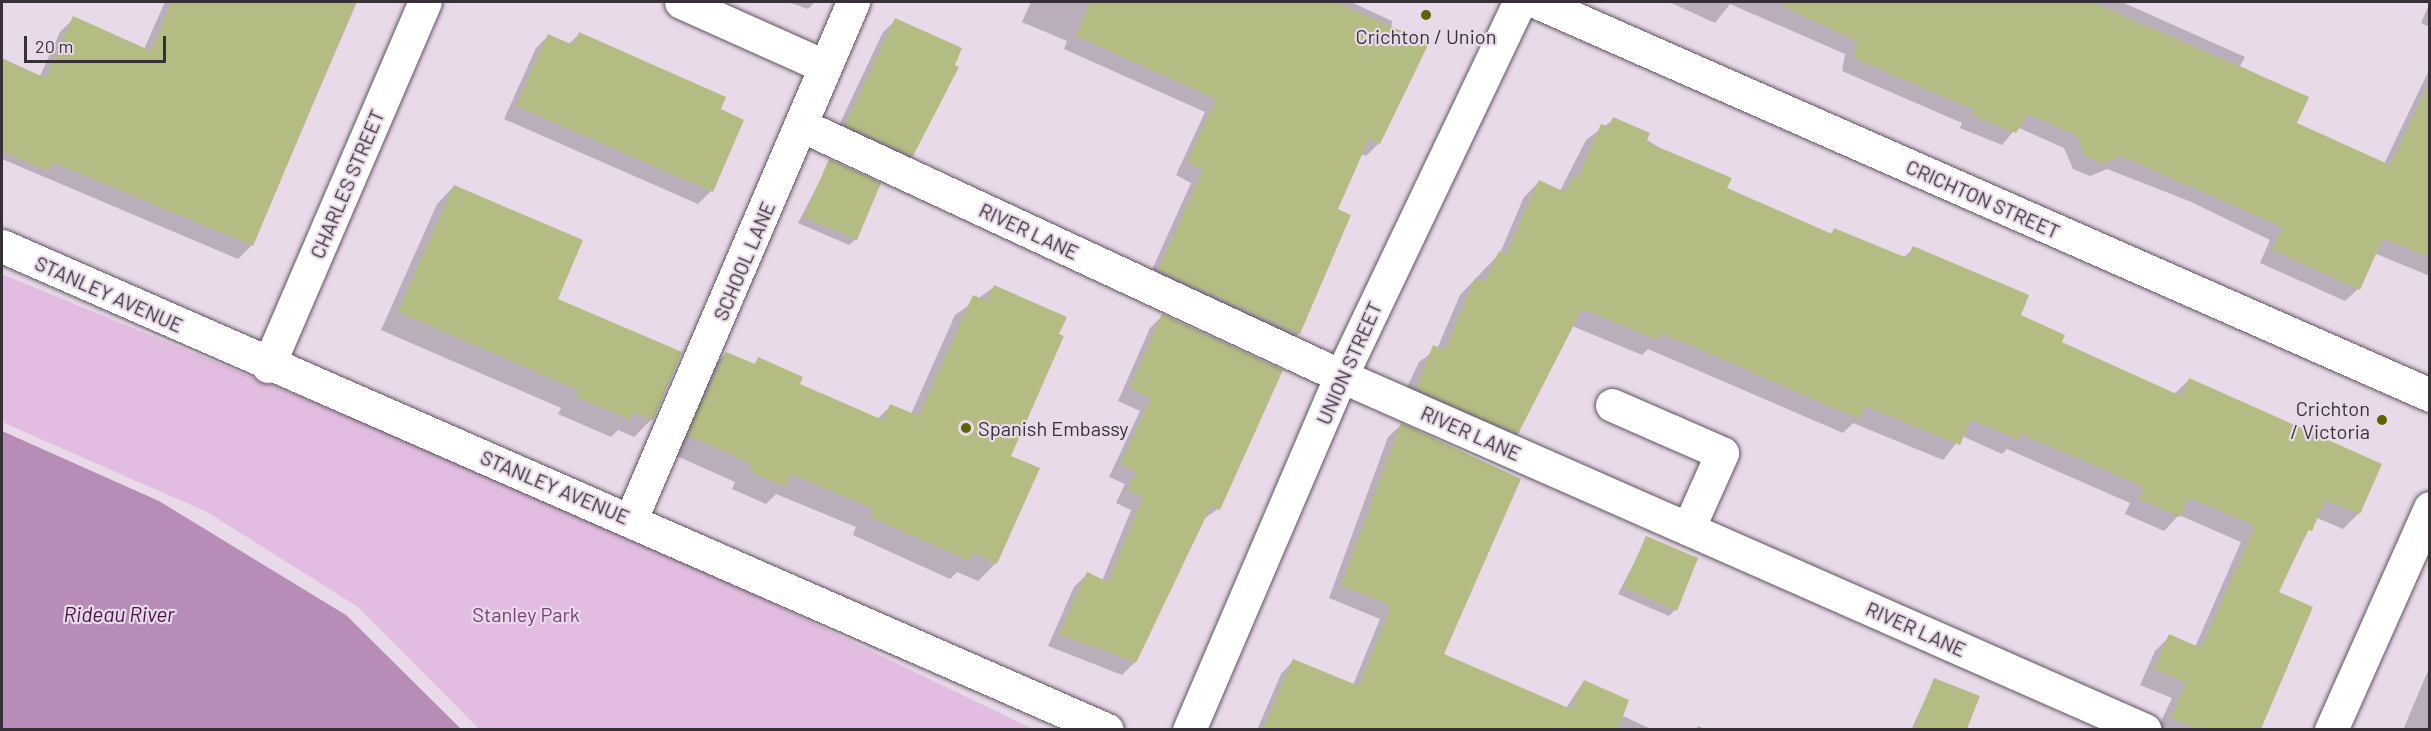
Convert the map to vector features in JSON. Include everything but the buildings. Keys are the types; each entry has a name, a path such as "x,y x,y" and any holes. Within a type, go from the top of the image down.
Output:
{"street":[{"name":"CHARLES STREET","path":"268,366 425,2"},
{"path":"681,2 824,66"},
{"name":"SCHOOL LANE","path":"631,519 802,126 824,66 853,2"},
{"name":"UNION STREET","path":"1189,729 1341,376 1519,2"},
{"name":"CRICHTON STREET","path":"1537,2 2430,395"},
{"name":"RIVER LANE","path":"802,126 1341,376 2145,729"},
{"name":"STANLEY AVENUE","path":"2,246 268,366 631,519 1107,729"},
{"path":"1612,405 1722,453 1688,529"},
{"path":"2331,729 2430,508"}],"green space":[{"name":"Stanley Park","path":"2,274 604,522 1033,729 479,729 358,607 207,512 2,422"}],"water":[{"name":"Rideau River","path":"2,431 159,501 346,615 461,729 2,729"}],"place":[{"name":"Crichton / Union","path":"1426,15"},
{"name":"Crichton / Victoria","path":"2382,420"},
{"name":"Spanish Embassy","path":"966,428"}]}
